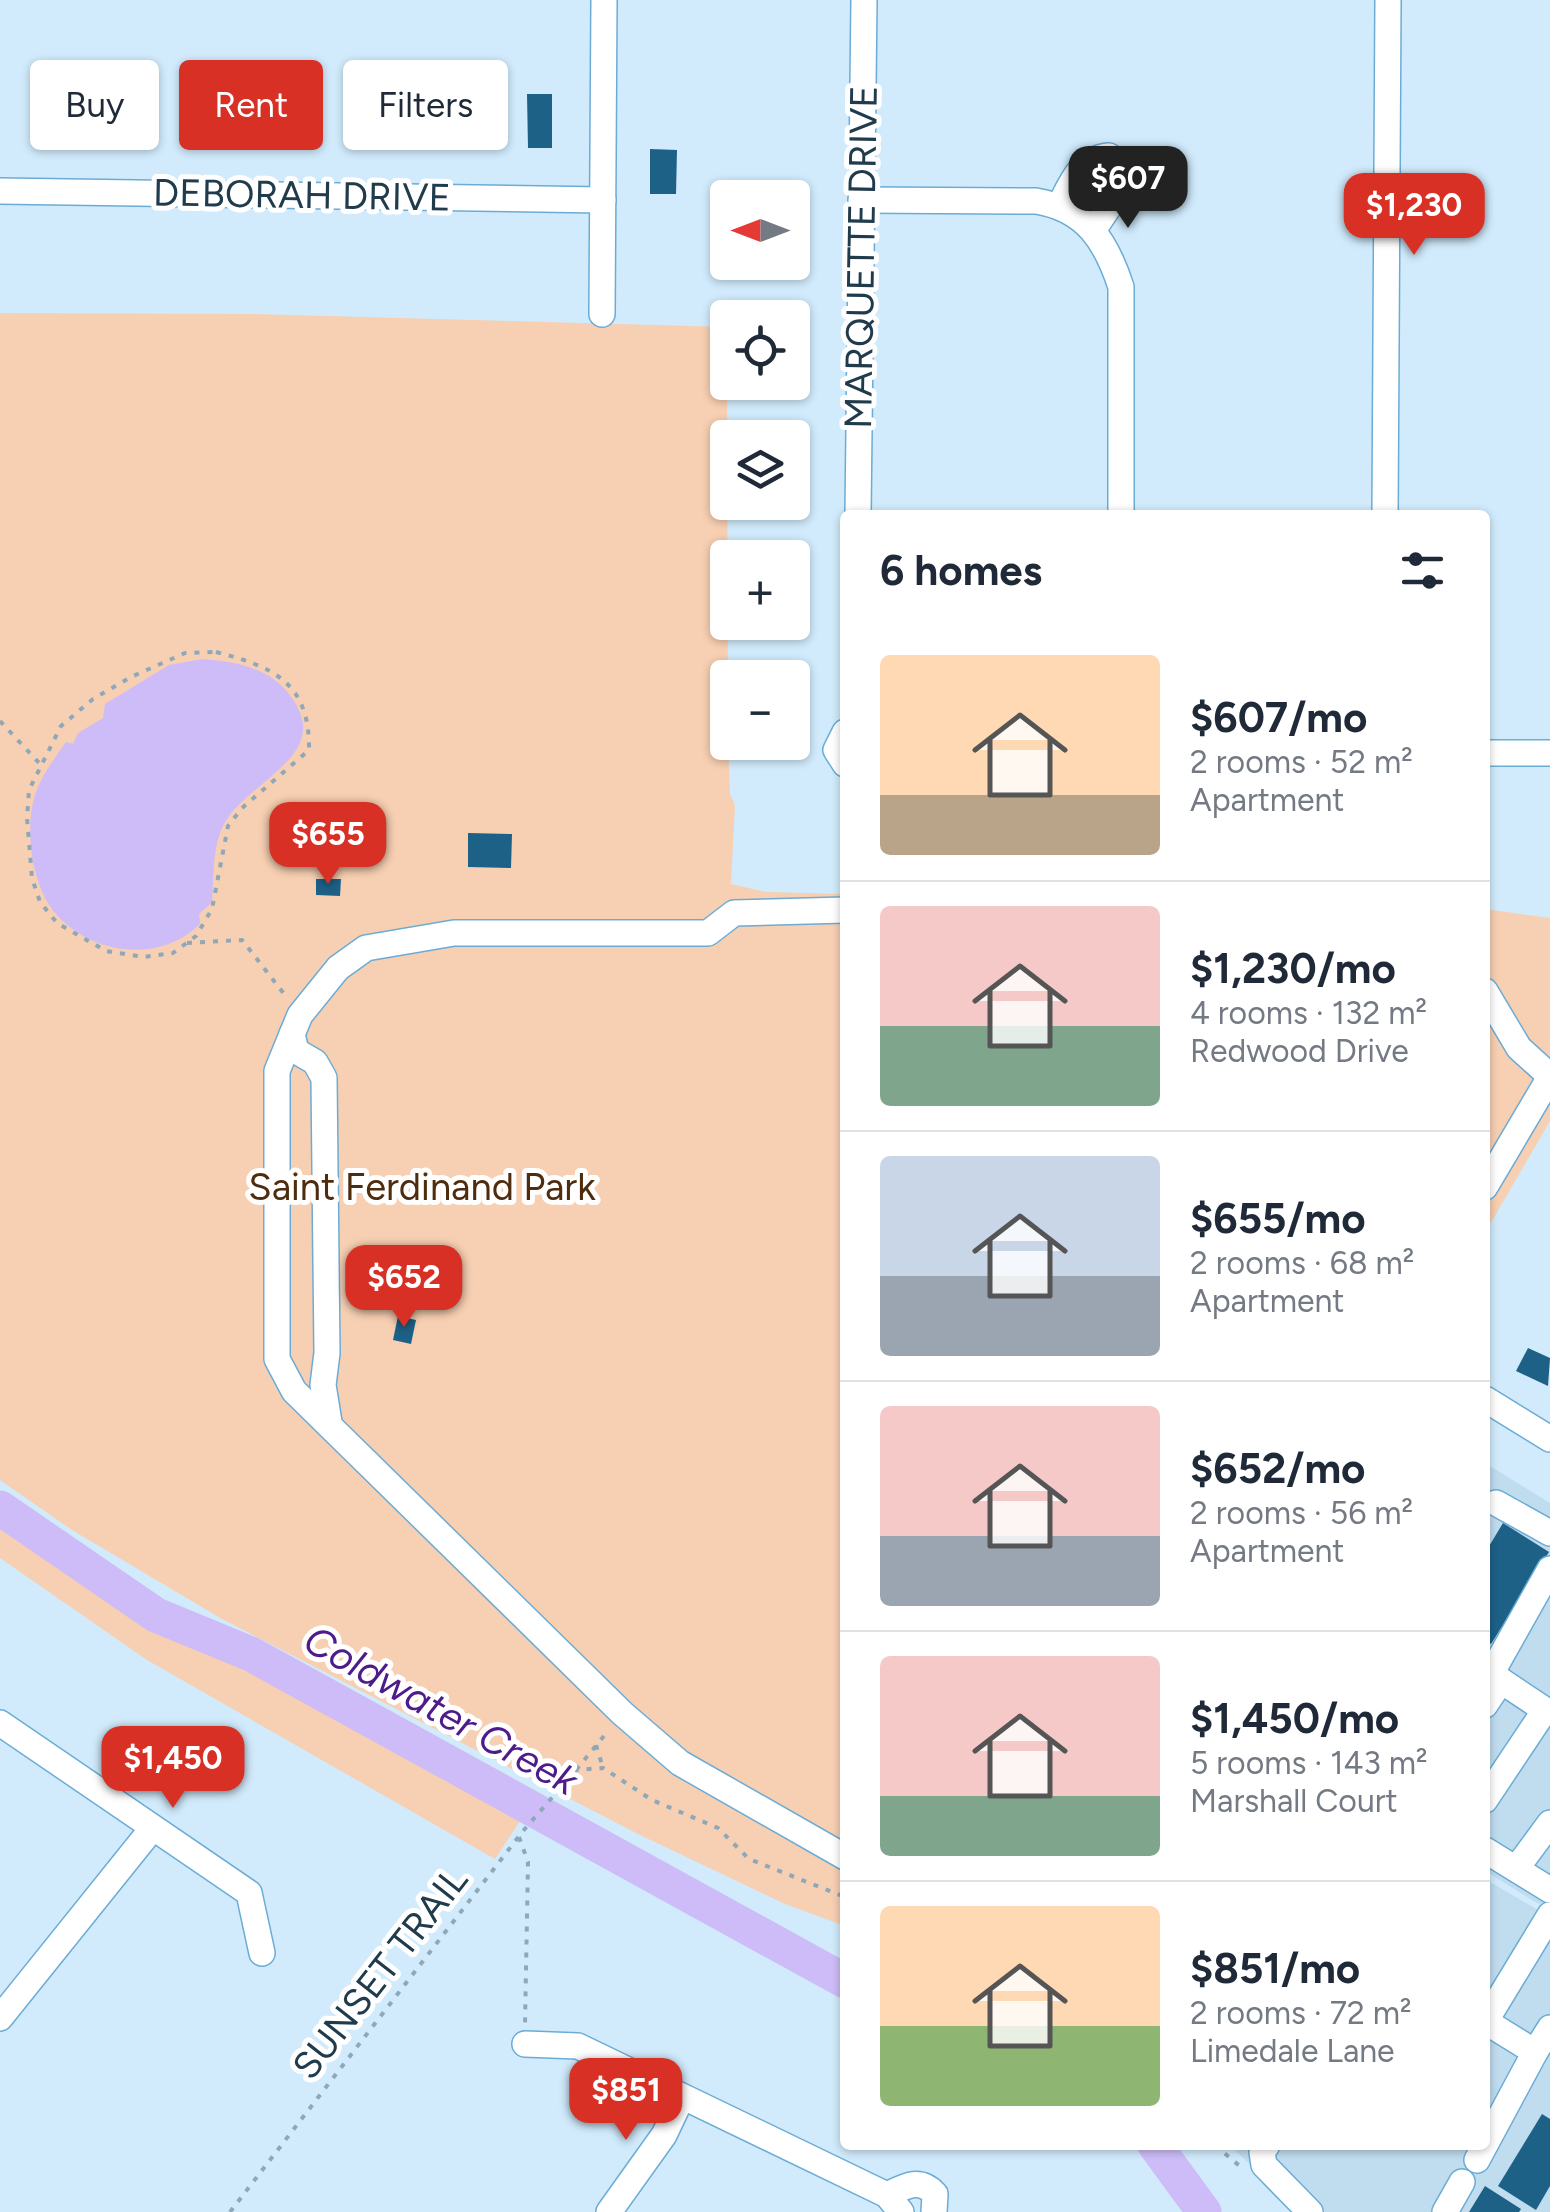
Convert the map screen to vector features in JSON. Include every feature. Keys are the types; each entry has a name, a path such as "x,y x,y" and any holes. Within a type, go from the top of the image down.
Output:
{"street":[{"path":"602,314 604,0"},
{"name":"MARQUETTE DRIVE","path":"858,510 864,0"},
{"path":"1378,0 1388,30"},
{"path":"1384,510 1388,0"},
{"path":"1060,205 1083,165 1108,156 1119,163 1119,192 1094,229"},
{"name":"DEBORAH DRIVE","path":"0,190 603,200"},
{"path":"861,200 1060,205 1094,229 1112,258 1121,286 1121,510"},
{"path":"1490,752 1550,752"},
{"path":"840,910 734,913 708,933 454,933 366,948 338,968 296,1024 277,1071 277,1359 294,1391 622,1713 680,1763 840,1854"},
{"path":"1490,999 1519,1048 1550,1077 1490,1178"},
{"path":"296,1024 296,1051 315,1062 324,1078 327,1354 323,1385 329,1422"},
{"path":"1490,1401 1549,1436"},
{"path":"1490,1507 1550,1533"},
{"path":"1490,1793 1547,1712 1492,1675 1550,1569"},
{"path":"0,1723 151,1830 250,1894 262,1953"},
{"path":"1516,1869 1550,1824"},
{"path":"0,2018 151,1830"},
{"path":"1490,1853 1550,1890"},
{"path":"1490,2016 1547,1928"},
{"path":"1490,2024 1535,2052"},
{"path":"1490,2136 1550,2028"},
{"path":"525,2044 578,2046 896,2206 915,2184 927,2185 935,2194 934,2212"},
{"path":"609,2212 664,2135 682,2098"},
{"path":"1264,2150 1264,2165 1310,2212"},
{"path":"1477,2160 1482,2150"},
{"path":"1445,2212 1462,2182"}],"path":[{"path":"216,652 250,661 282,676 301,699 310,724 309,750 228,826 212,909 186,943 173,952 144,957 106,951 57,923 40,902 27,847 30,790 41,765 59,738 61,726 92,699 185,654 216,652"},
{"path":"0,721 41,765"},
{"path":"186,943 242,940 296,1024"},
{"name":"SUNSET TRAIL","path":"230,2212 521,1834 622,1713"},
{"path":"596,1745 603,1768"},
{"path":"576,1770 603,1768 652,1800 718,1828 749,1859 840,1895"},
{"path":"521,1834 528,1862 525,2044"}],"shaded area":[{"path":"203,659 241,665 274,680 292,698 302,719 302,737 282,767 234,810 223,826 215,854 212,902 199,914 200,924 166,945 147,949 108,946 89,939 56,914 41,889 30,840 35,795 66,742 73,744 78,733 103,718 105,704 169,665"},
{"path":"1490,1466 1550,1503 1550,1911 1490,1874"},
{"path":"1490,1882 1550,1917 1550,2024 1490,2124"},
{"path":"1550,2031 1550,2212 1441,2212 1478,2150 1490,2150 1490,2130"},
{"path":"1234,2150 1475,2150 1438,2212 1302,2212"}],"green space":[{"name":"Saint Ferdinand Park","path":"0,313 251,314 710,327 710,400 727,400 727,420 710,420 710,520 727,520 728,540 710,540 710,640 728,640 728,660 710,660 710,760 729,760 730,794 735,805 731,884 766,892 840,894 840,1924 785,1904 638,1834 222,1619 72,1530 0,1480"},
{"path":"1490,910 1550,918 1550,1121 1490,1224"},
{"path":"0,1525 143,1627 235,1663 520,1821 495,1859 147,1660 0,1558"}],"building":[{"path":"527,94 552,94 552,148 528,148"},
{"path":"650,149 677,150 676,194 650,194"},
{"path":"468,833 512,834 511,868 468,867"},
{"path":"316,879 341,879 340,896 316,895"},
{"path":"398,1316 416,1320 411,1344 393,1340"},
{"path":"1528,1348 1550,1358 1548,1386 1516,1371"},
{"path":"1503,1523 1549,1552 1491,1644 1490,1644 1490,1545"},
{"path":"1542,2114 1550,2119 1550,2186 1536,2210 1498,2186"},
{"path":"1485,2186 1521,2209 1519,2212 1469,2212"}],"waterway":[{"name":"Coldwater Creek","path":"0,1508 156,1615 251,1654 840,1978"},
{"name":"Coldwater Creek","path":"1159,2150 1204,2212"}]}
